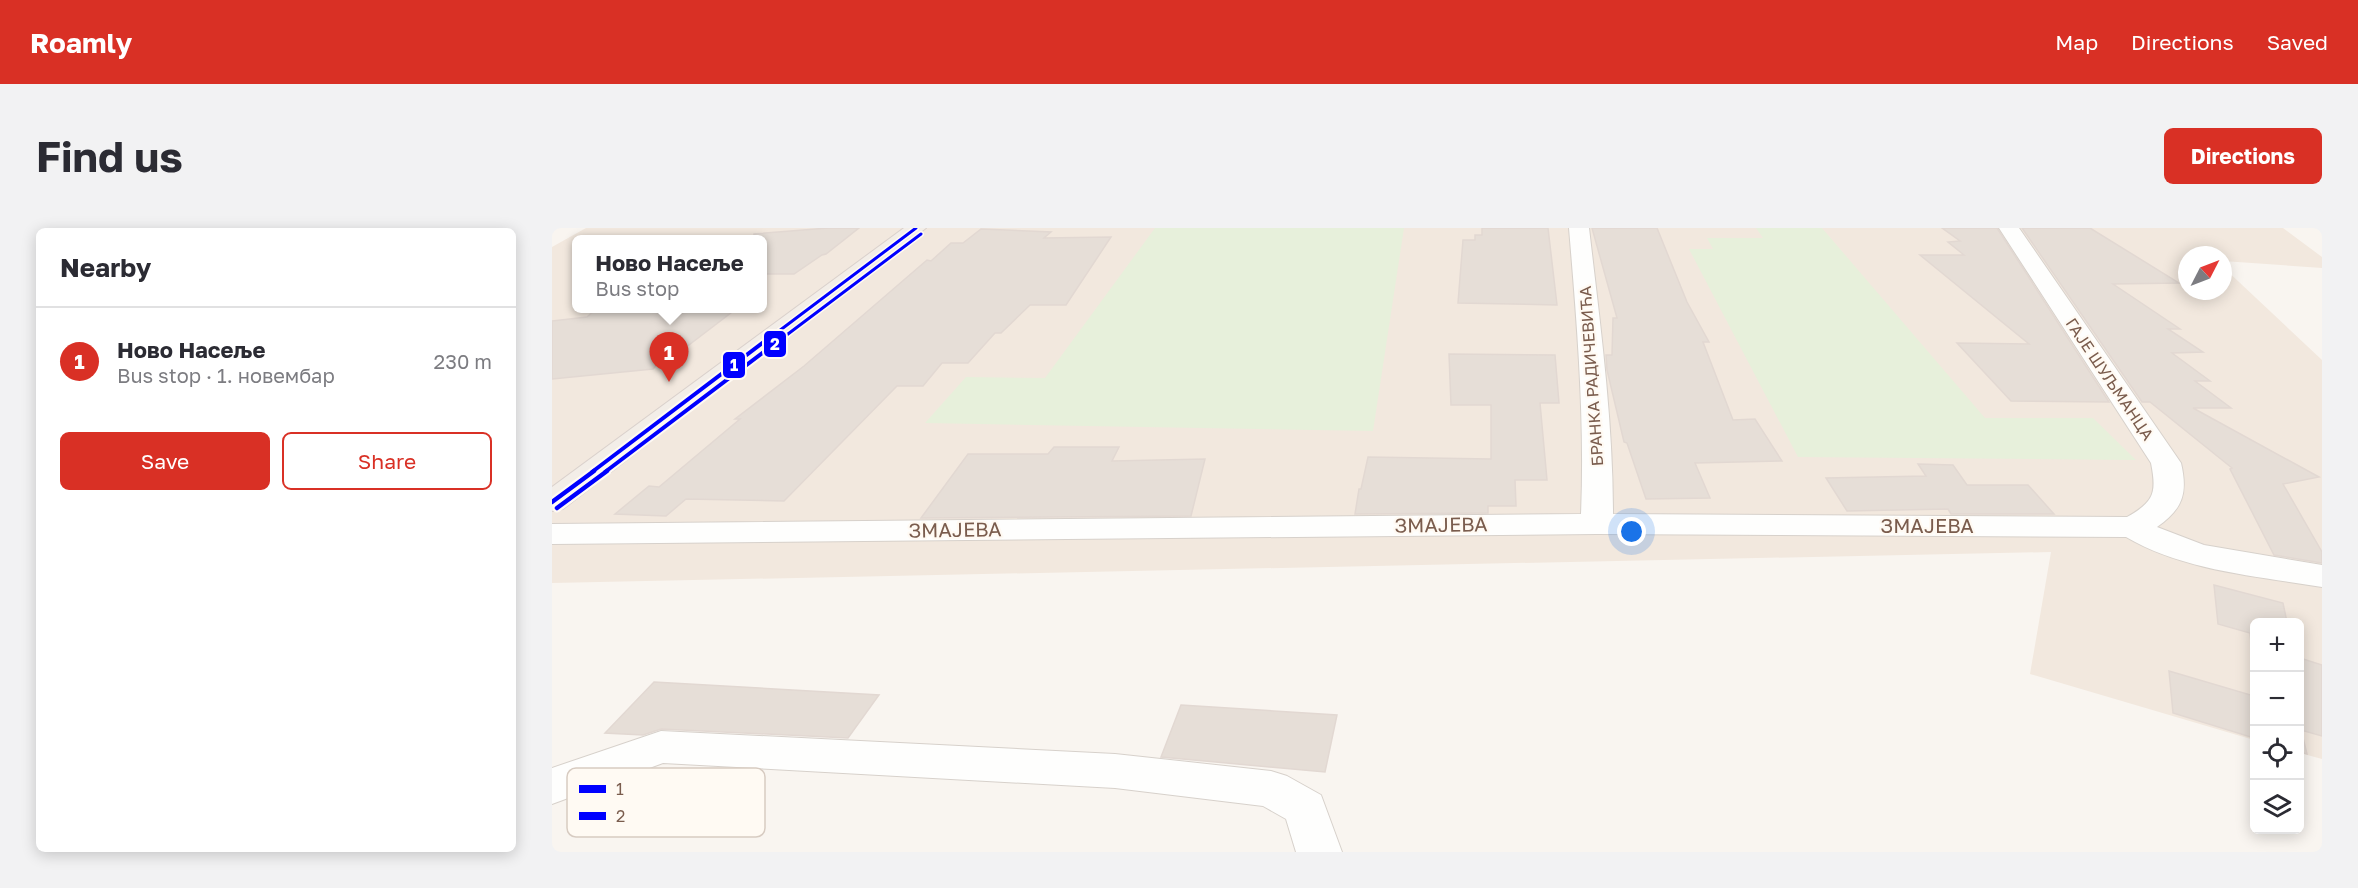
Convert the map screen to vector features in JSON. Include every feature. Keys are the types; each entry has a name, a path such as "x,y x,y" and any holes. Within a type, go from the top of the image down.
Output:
{"main road":[{"path":"552,502 916,228"}],"street":[{"name":"БРАНКА РАДИЧЕВИЋА","path":"1579,228 1594,380 1598,471 1597,524"},
{"name":"ГАЈЕ ШУЉМАНЦА","path":"2009,228 2166,462 2170,488 2163,502 2151,519 2133,527"},
{"name":"ЗМАЈЕВА","path":"552,534 1597,524 2133,527 2165,543 2207,555 2322,576"},
{"path":"602,768 661,747 1114,771 1271,789 1305,807 1319,852"},
{"path":"552,786 567,781"}],"shaded area":[{"path":"586,228 2283,228 2322,257 2322,268 2232,262 2232,246 2178,246 2178,300 2232,300 2232,275 2322,360 2322,759 2304,754 2304,618 2250,618 2250,739 2030,674 2051,552 552,583 552,247 572,236 572,313 767,313 767,235 573,235"}],"green space":[{"path":"1155,228 1404,228 1373,431 925,423 966,377 1045,378"},
{"path":"1756,228 1822,228 1985,418 2093,418 2136,460 1798,457 1689,249 1713,249 1707,238 1763,238"}],"building":[{"path":"859,228 826,254 794,274 767,274 767,235 754,234"},
{"path":"1482,228 1548,228 1557,305 1458,303 1463,240 1475,240 1475,235 1482,235"},
{"path":"1592,228 1657,228 1687,302 1709,342 1703,342 1733,420 1755,419 1782,461 1695,463 1710,498 1646,499 1627,443 1624,442 1607,370 1606,355 1612,355 1613,318 1617,318"},
{"path":"1942,228 1997,228 2109,402 2011,401 1957,343 2029,344 1920,255 1964,255 1948,242 1960,241"},
{"path":"2022,228 2090,228 2178,282 2113,284 2180,329 2168,329 2203,352 2172,353 2210,381 2195,381 2231,408 2193,408 2319,477 2283,484 2322,552 2322,563 2274,555 2230,469 2232,468 2150,402 2142,402"},
{"path":"981,229 1051,232 1044,238 1111,237 1066,305 1030,305 1001,333 995,333 968,363 942,363 923,386 897,386 784,501 686,499 666,516 615,514 649,486 659,487 740,419 735,419 804,366 927,260 931,261 951,243 963,243"},
{"path":"592,313 731,313 681,351 669,351 653,369 552,379 552,321 587,317"},
{"path":"1449,354 1555,355 1559,403 1540,403 1547,480 1515,480 1516,506 1488,506 1488,513 1355,514 1368,457 1491,459 1491,405 1451,405"},
{"path":"1054,447 1119,447 1112,461 1205,459 1191,516 921,518 968,454 1048,454"},
{"path":"1918,464 1953,465 1967,485 2028,485 2054,514 1951,514 1948,509 1847,511 1826,478 1926,476"},
{"path":"2214,585 2283,603 2286,618 2250,618 2250,633 2218,624"},
{"path":"2304,659 2322,665 2322,736 2304,731"},
{"path":"2169,671 2250,695 2250,737 2173,713"},
{"path":"654,682 879,695 848,738 661,729 643,735 605,733"},
{"path":"1181,705 1337,715 1325,772 1161,757"}],"transit line":[{"name":"1","path":"552,502 916,228"},
{"name":"2","path":"557,508 921,234"}],"place":[{"name":"Ново Насеље","path":"669,382"}]}
